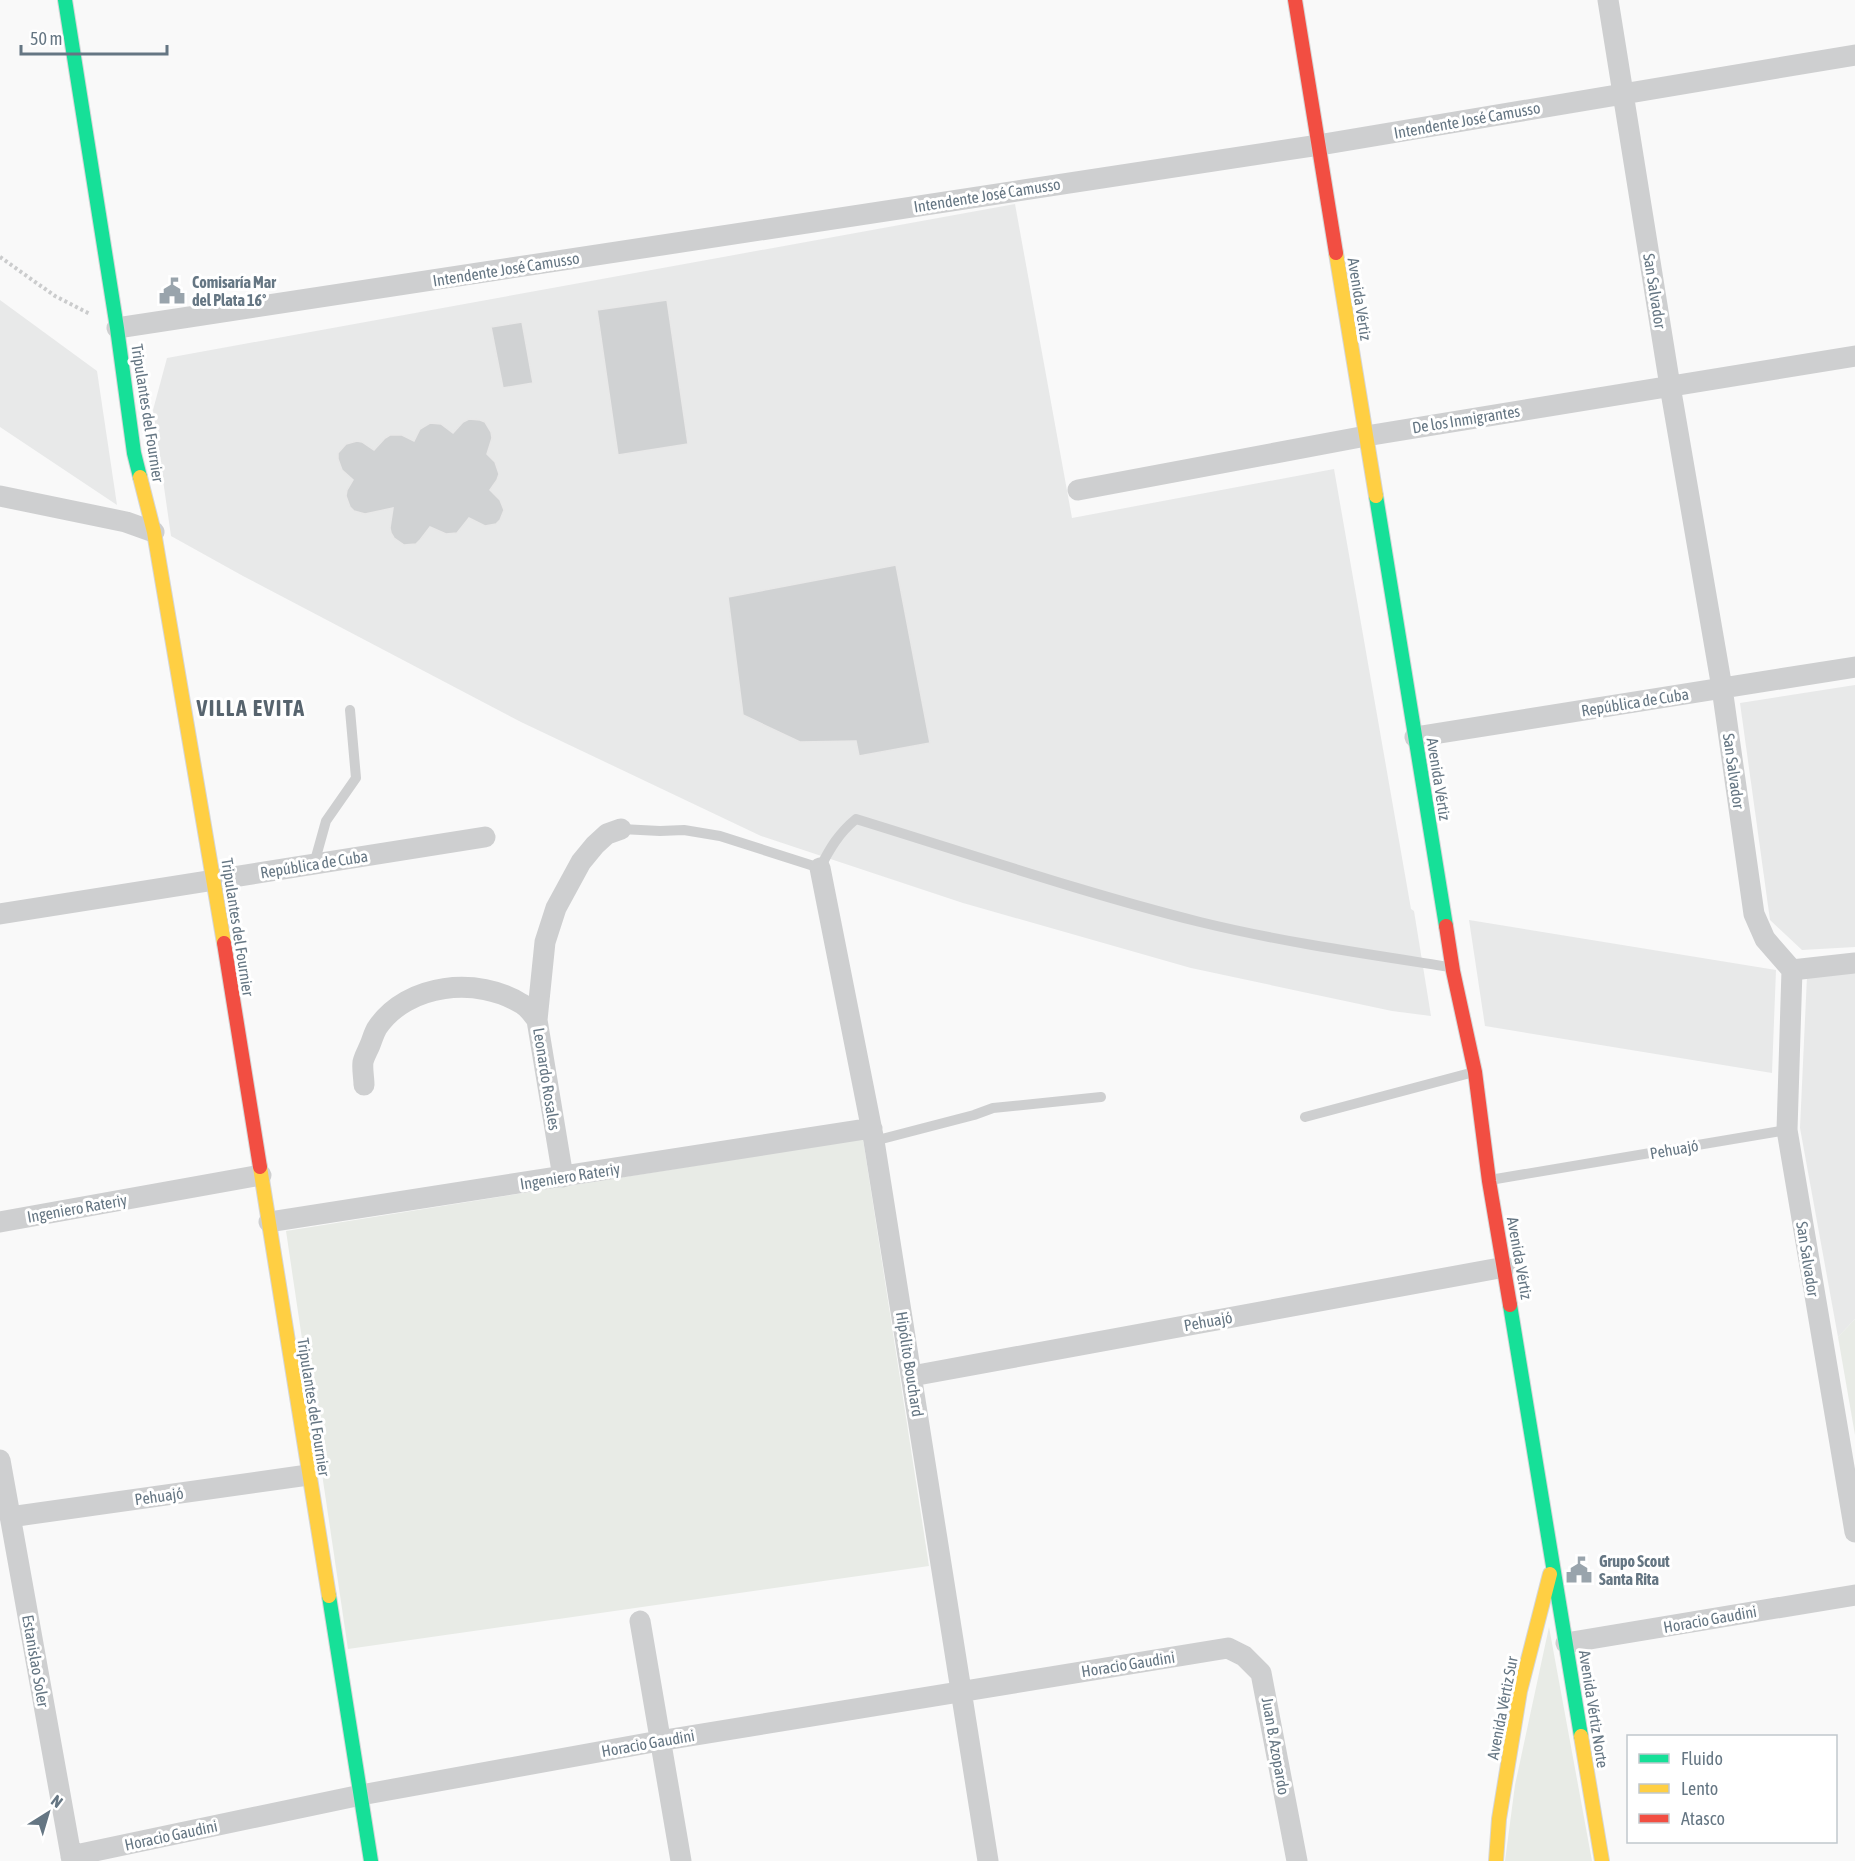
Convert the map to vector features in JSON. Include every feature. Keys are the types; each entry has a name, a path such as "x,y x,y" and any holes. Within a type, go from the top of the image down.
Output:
{"street":[{"name":"Tripulantes del Fournier","path":"65,0 117,328 134,453 153,532 214,879 371,1861"},
{"name":"Avenida Vértiz","path":"1295,0 1453,968 1474,1072 1489,1180 1552,1563"},
{"name":"San Salvador","path":"1608,0 1670,386 1722,688 1754,914 1764,939 1792,970 1787,1130 1855,1532"},
{"name":"Intendente José Camusso","path":"117,328 1318,145 1855,55"},
{"name":"De los Inmigrantes","path":"1078,490 1366,436 1855,356"},
{"path":"0,496 126,522 153,532"},
{"name":"República de Cuba","path":"1415,737 1855,667"},
{"name":"Leonardo Rosales","path":"563,1177 537,1020 546,942 556,908 581,862 608,834 621,829"},
{"name":"República de Cuba","path":"0,914 485,837"},
{"name":"Hipólito Bouchard","path":"820,868 873,1135 988,1861"},
{"path":"1792,970 1855,963"},
{"path":"364,1085 363,1062 376,1029 404,1003 440,988 482,989 506,996 524,1004 537,1020"},
{"name":"Ingeniero Rateriy","path":"269,1222 563,1177 873,1135"},
{"name":"Ingeniero Rateriy","path":"0,1222 261,1175"},
{"name":"Pehuajó","path":"912,1376 1505,1267"},
{"name":"Estanislao Soler","path":"0,1460 72,1858"},
{"name":"Pehuajó","path":"10,1517 308,1475"},
{"name":"Avenida Vértiz Norte","path":"1552,1563 1602,1861"},
{"name":"Avenida Vértiz Sur","path":"1496,1861 1499,1819 1520,1691 1552,1563"},
{"name":"Horacio Gaudini","path":"1566,1643 1855,1595"},
{"path":"640,1621 681,1861"},
{"name":"Horacio Gaudini","path":"72,1858 361,1795 659,1741 1228,1648"},
{"name":"Juan B. Azopardo","path":"1228,1648 1244,1656 1262,1673 1297,1861"}],"lane":[{"path":"314,864 326,821 356,778 350,710"},
{"path":"621,829 684,830 720,836 820,868 832,844 856,819 1200,922 1337,951 1453,968"},
{"path":"1305,1117 1474,1072"},
{"path":"873,1135 974,1115 993,1108 1101,1096"},
{"name":"Pehuajó","path":"1489,1180 1787,1130"}],"path":[{"path":"0,257 55,296 117,328"}],"shaded area":[{"path":"1015,204 1072,518 1334,469 1431,1016 1392,1011 1191,968 963,903 761,836 521,722 171,536 153,410 167,358"},
{"path":"0,300 97,371 117,505 0,427"},
{"path":"1855,685 1855,947 1802,950 1770,920 1740,703"},
{"path":"1469,920 1776,970 1772,1073 1485,1026"},
{"path":"1855,972 1855,1319 1838,1337 1800,1128 1807,976"},
{"path":"863,1139 929,1566 348,1649 286,1231"},
{"path":"1855,1319 1855,1435 1838,1337"},
{"path":"1549,1627 1592,1861 1505,1861 1515,1785"}],"building":[{"path":"667,300 688,444 618,455 597,310"},
{"path":"522,322 533,383 503,388 491,327"},
{"path":"469,419 485,422 491,432 492,438 487,454 495,462 499,474 490,490 500,500 504,510 496,524 485,526 469,518 457,533 446,534 430,527 416,544 404,545 391,533 393,508 365,514 354,511 350,507 346,496 353,480 342,470 338,459 338,453 346,444 362,442 374,450 390,435 402,435 414,441 420,429 430,423 441,424 453,433"},
{"path":"896,565 930,743 859,756 856,741 800,742 743,715 728,597"}],"traffic: fast":[{"path":"65,0 117,328 134,453 140,477"},
{"path":"1376,496 1446,926"},
{"path":"1510,1305 1581,1736"},
{"path":"329,1596 371,1861"}],"traffic: slow":[{"path":"1336,253 1376,496"},
{"path":"140,477 154,532 224,943"},
{"path":"260,1167 329,1596"},
{"path":"1496,1861 1499,1819 1520,1691 1550,1574"},
{"path":"1581,1736 1602,1861"}],"traffic: jam":[{"path":"1295,0 1336,253"},
{"path":"1446,926 1453,971 1475,1072 1489,1181 1510,1305"},
{"path":"224,943 260,1167"}],"place":[{"name":"Comisaría Mar del Plata 16°","path":"172,291"},
{"name":"Grupo Scout Santa Rita","path":"1579,1570"}],"district":[{"name":"VILLA EVITA","path":"251,708"}]}
